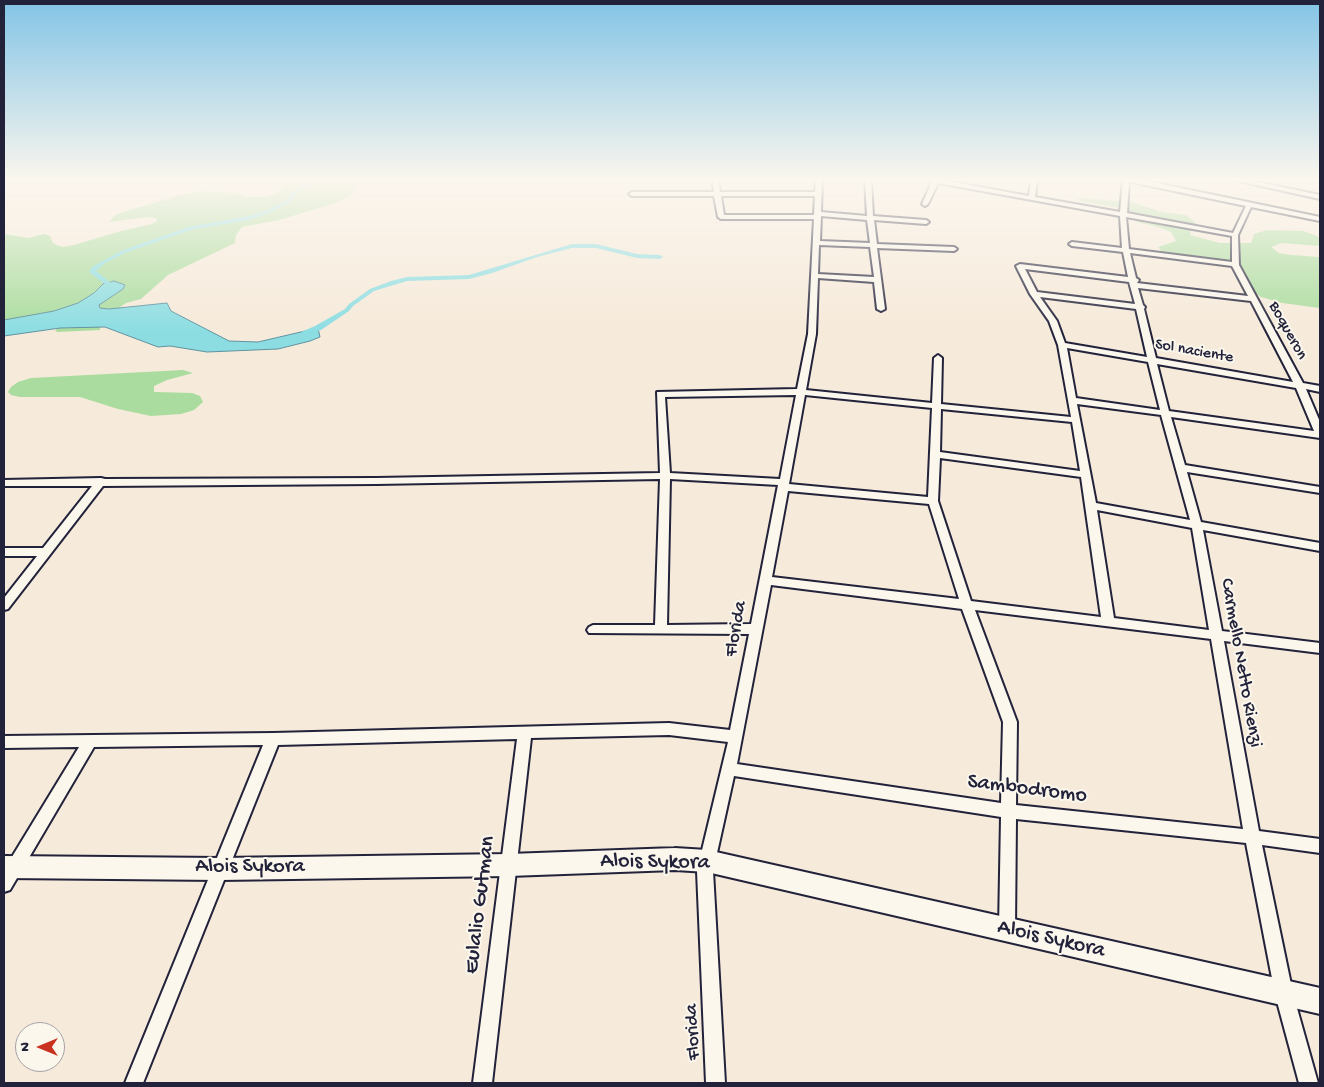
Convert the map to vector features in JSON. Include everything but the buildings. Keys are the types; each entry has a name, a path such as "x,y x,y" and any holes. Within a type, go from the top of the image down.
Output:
{"street":[{"name":"Florida","path":"715,1083 705,871 730,769 782,485 812,334 817,231"},
{"path":"872,231 881,309"},
{"name":"Carmello Netto Rienzi","path":"1124,231 1126,252 1135,282 1165,413 1197,526 1252,837 1284,994 1309,1083"},
{"path":"1210,231 1235,235"},
{"path":"1072,244 1236,265 1235,235 1237,231"},
{"path":"816,243 954,249"},
{"name":"Boqueron","path":"1236,265 1252,299 1300,386 1320,434"},
{"path":"1108,620 1086,475 1062,345 1053,321 1034,294 1020,266 1252,299"},
{"path":"814,276 878,280"},
{"path":"1034,294 1141,307"},
{"name":"Sol naciente","path":"1062,345 1320,389"},
{"path":"938,358 933,501 966,603 1010,722 1007,929"},
{"path":"661,630 665,476 660,394 800,392 935,404 1076,420"},
{"path":"1072,400 1320,434"},
{"path":"934,454 1086,475"},
{"path":"1182,468 1320,490"},
{"path":"4,482 385,481 665,476 782,485 933,501"},
{"path":"4,606 101,481"},
{"path":"1091,506 1320,547"},
{"path":"4,552 46,552"},
{"path":"765,580 1108,620 1320,648"},
{"path":"593,630 756,629"},
{"path":"4,742 273,739 669,729 736,737"},
{"name":"Eulalio Gutman","path":"483,1083 525,732"},
{"path":"134,1083 273,739"},
{"path":"7,873 90,741"},
{"name":"Sambodromo","path":"730,769 1008,811 1320,846"},
{"name":"Alois Sykora","path":"7,873 509,865 675,859 707,861 1320,1001"}],"green space":[{"path":"121,231 239,231 236,235 235,243 168,275 141,299 126,303 100,321 100,330 58,332 55,331 61,325 4,325 4,234 29,238 44,234 50,236 53,243 63,247"},
{"path":"1168,231 1191,231 1190,235 1220,243 1251,243 1254,234 1265,231 1303,231 1317,236 1320,239 1320,246 1282,243 1271,247 1279,253 1320,257 1320,308 1282,303 1261,297 1254,292 1249,279 1243,271 1229,264 1163,253 1158,247 1176,241 1171,232"},
{"path":"183,370 193,373 167,380 154,386 154,392 192,393 200,396 203,402 194,410 181,414 151,416 118,409 80,397 20,397 11,395 8,392 18,382 31,378"}],"water":[{"path":"114,281 125,285 123,289 99,305 100,308 109,309 167,303 171,311 229,341 258,342 318,328 320,337 278,349 207,352 170,346 158,347 105,327 60,328 4,336 4,320 54,311 78,303 94,293 103,284"}],"waterway":[{"path":"104,294 108,283 92,272 94,268 123,252 182,231"},
{"path":"305,332 318,328 347,310 372,290 407,279 469,277 572,246 596,246 637,256 660,257"}]}
